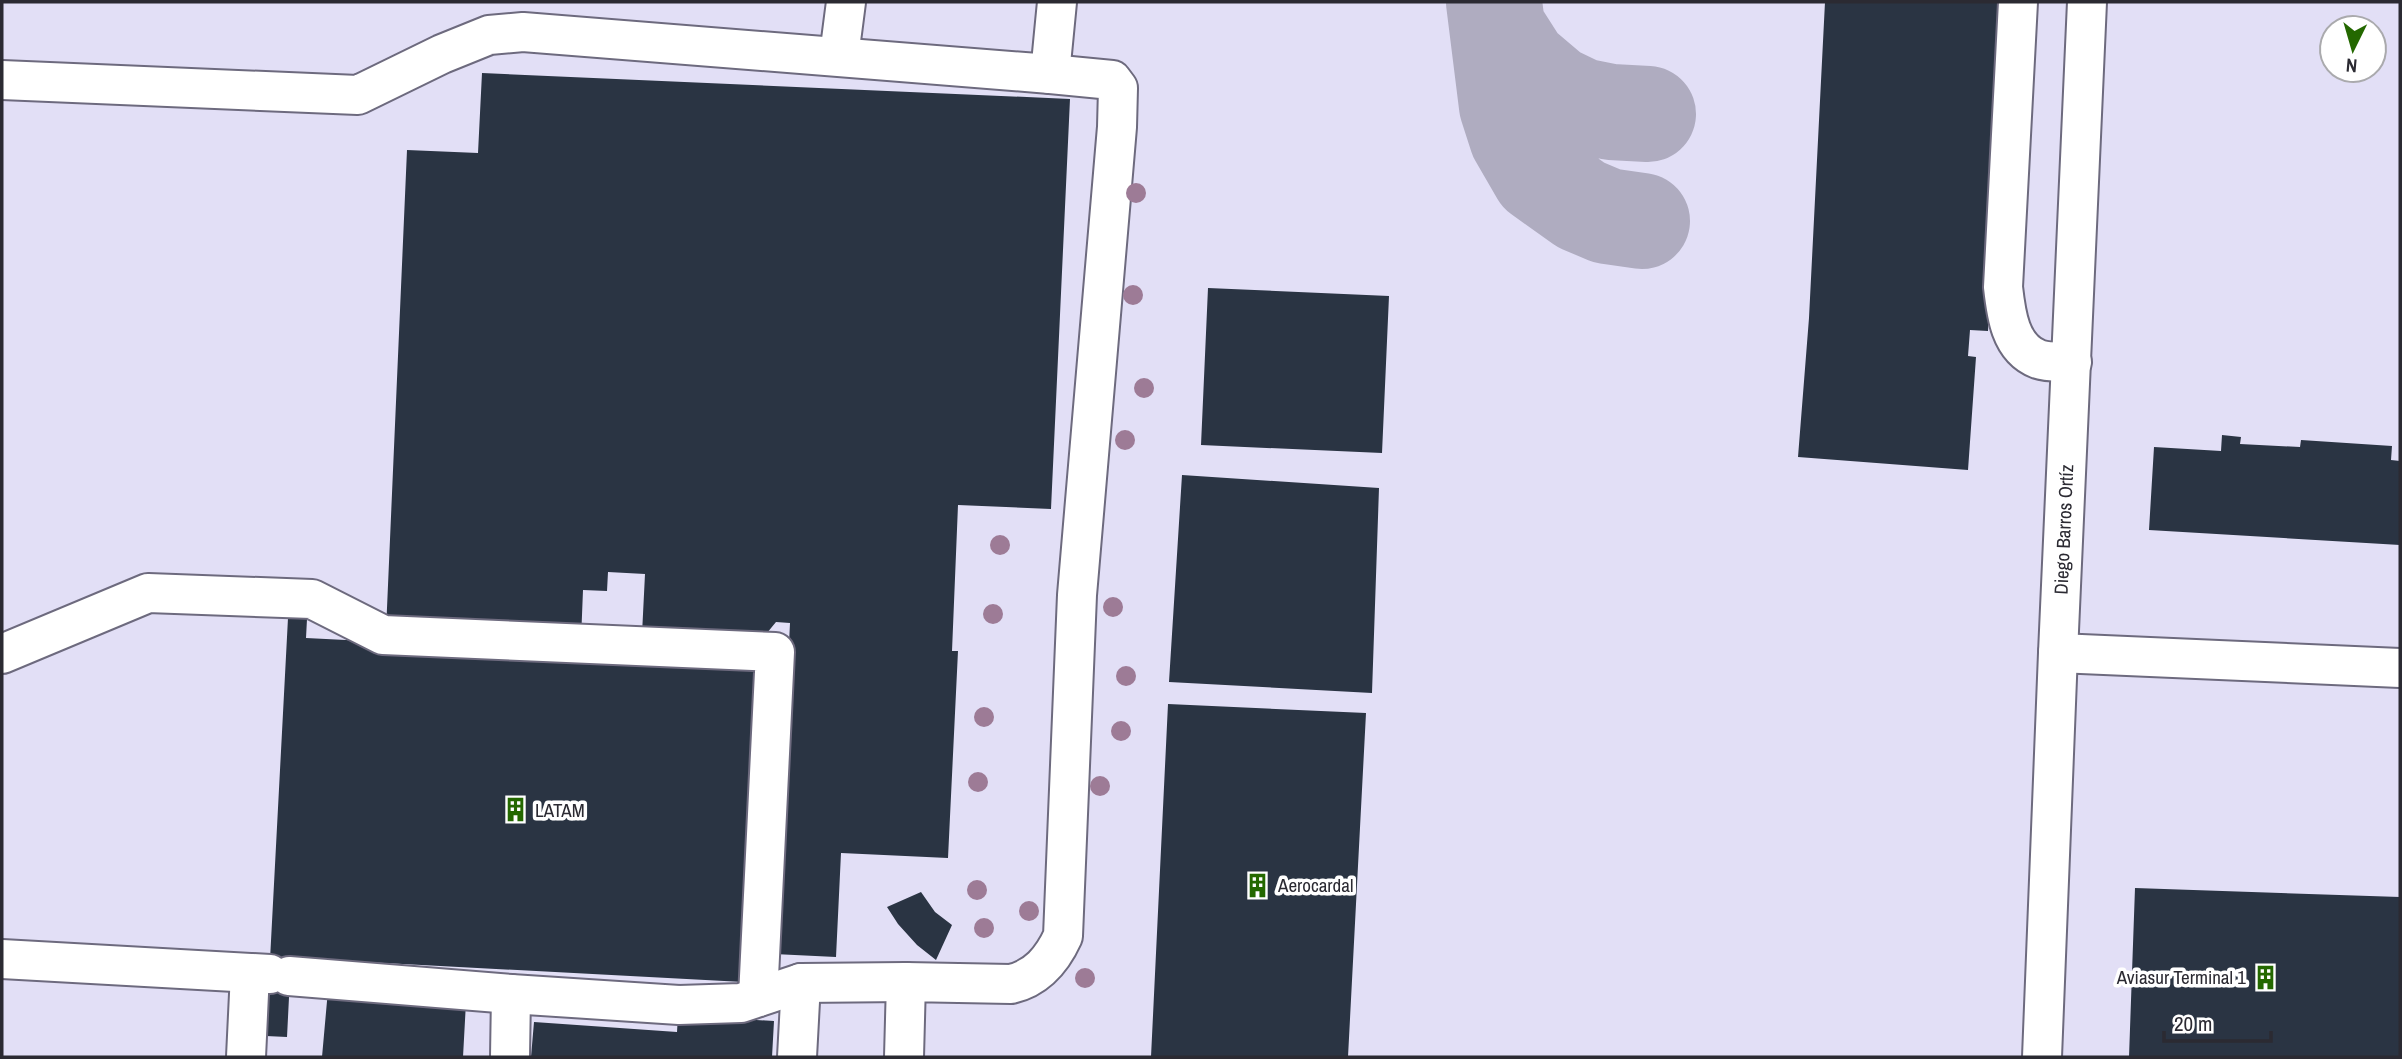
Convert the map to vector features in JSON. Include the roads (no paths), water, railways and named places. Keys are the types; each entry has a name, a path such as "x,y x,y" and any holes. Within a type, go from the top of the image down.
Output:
{"street":[{"path":"839,56 846,2"},
{"path":"1051,74 1057,2"},
{"path":"2018,2 2003,288 2007,316 2018,344 2039,359 2072,362"},
{"name":"Diego Barros Ortíz","path":"2042,1057 2057,653 2087,2"},
{"path":"2,80 358,95 442,54 489,35 523,32 1051,74 1112,80 1118,88 1117,127 1077,595 1063,936 1055,954 1026,980 1011,984 801,983 741,1003 679,1005 270,974 2,959"},
{"path":"2,654 148,593 312,599 383,635 775,652 758,997"},
{"path":"2057,653 2400,668"},
{"path":"246,1057 270,974"},
{"path":"904,1057 906,982"},
{"path":"797,1057 801,983"},
{"path":"510,1057 511,994"}],"place":[{"name":"LATAM","path":"515,810"},
{"name":"Aerocardal","path":"1258,885"},
{"name":"Aviasur Terminal 1","path":"2266,977"}]}
